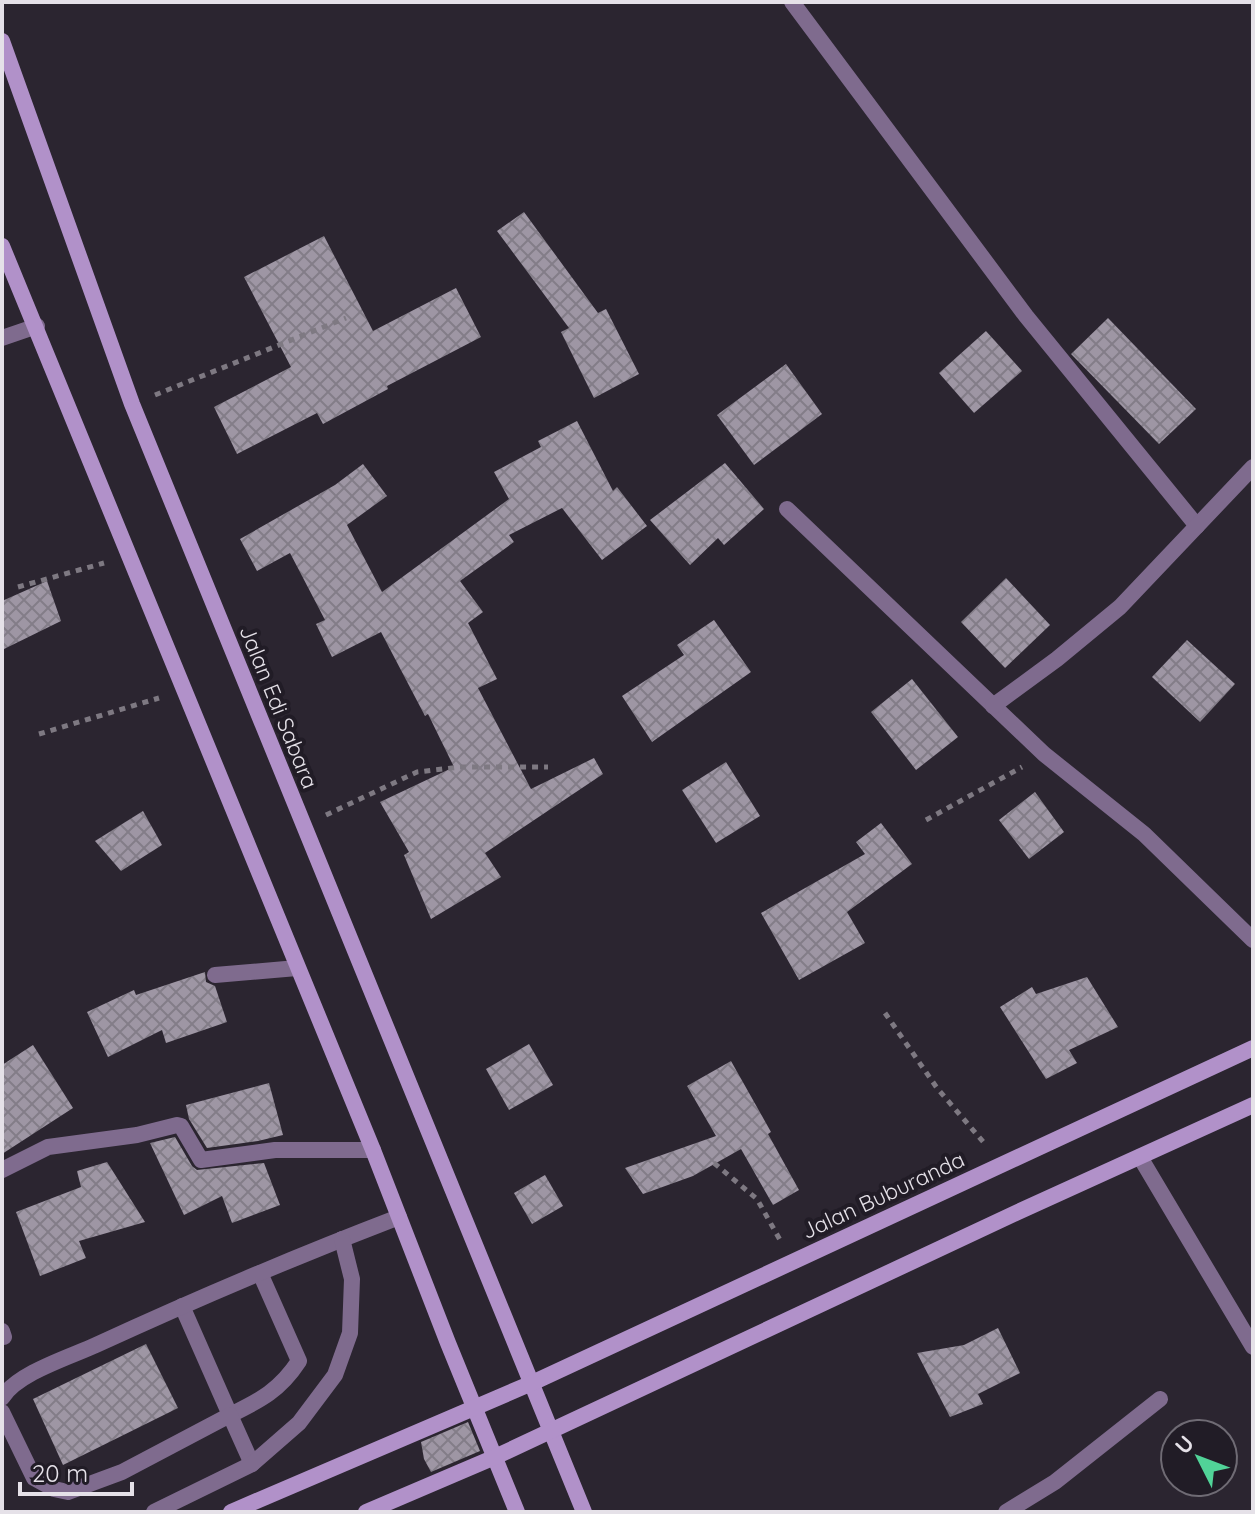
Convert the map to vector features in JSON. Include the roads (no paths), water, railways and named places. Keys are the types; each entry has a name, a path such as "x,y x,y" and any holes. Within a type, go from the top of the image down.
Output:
{"main road":[{"name":"Jalan Edi Sabara","path":"2,41 132,404 584,1512"},
{"path":"2,246 373,1150 517,1512"},
{"name":"Jalan Buburanda","path":"231,1512 532,1383 1253,1048"},
{"path":"366,1512 495,1457 1253,1105"}],"street":[{"path":"792,2 1026,316 1197,526"},
{"path":"2,338 37,326"},
{"path":"993,706 1120,607 1253,467"},
{"path":"787,509 1044,754 1144,834 1253,940"},
{"path":"215,975 297,968"},
{"path":"2,1170 48,1147 137,1135 177,1125 181,1126 201,1160 275,1150 373,1150"},
{"path":"1140,1157 1253,1347"},
{"path":"2,1398 23,1378 182,1306 399,1217"},
{"path":"154,1512 252,1464 299,1423 335,1375 350,1333 352,1279 342,1239"},
{"path":"2,1412 34,1478 54,1489 68,1492 122,1472 253,1404 285,1382 299,1361 260,1273"},
{"path":"182,1306 252,1464"},
{"path":"1006,1512 1055,1482 1160,1399"}]}
